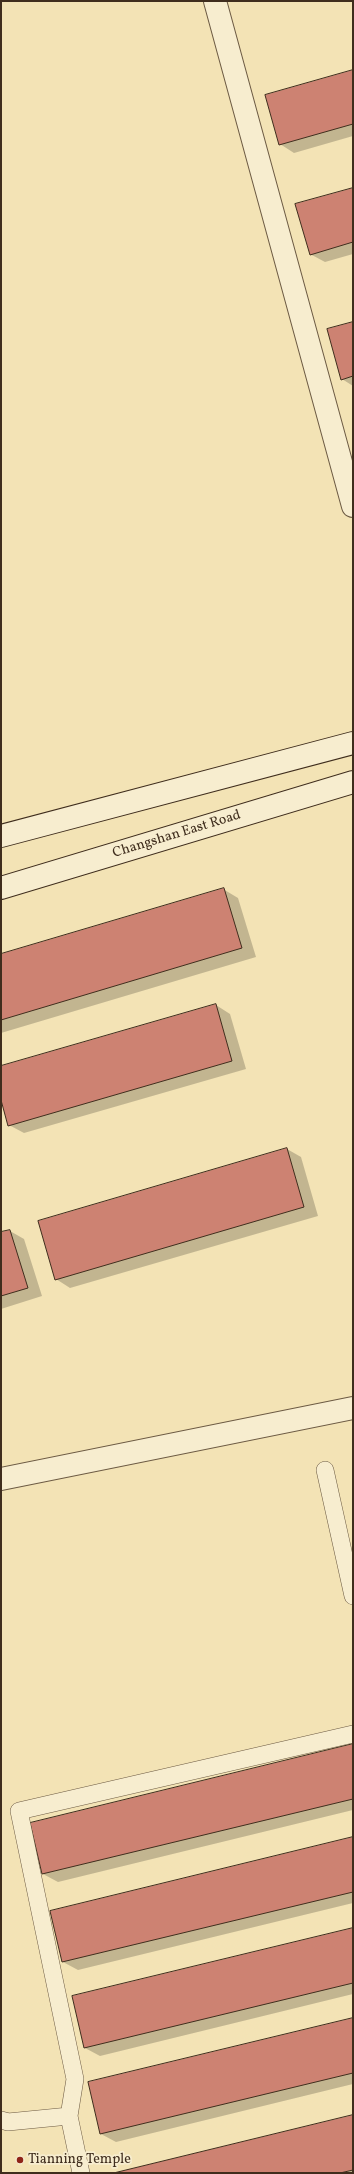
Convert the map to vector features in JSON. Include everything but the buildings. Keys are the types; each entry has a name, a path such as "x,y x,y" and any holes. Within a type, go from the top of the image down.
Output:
{"street":[{"path":"215,1 353,506"},
{"path":"1,836 353,743"},
{"name":"Changshan East Road","path":"1,888 353,782"},
{"path":"1,1479 353,1408"}],"lane":[{"path":"325,1470 353,1596"},
{"path":"81,2173 69,2116 76,2079 19,1811 353,1734"},
{"path":"1,2120 8,2122 69,2116"}],"place":[{"name":"Tianning Temple","path":"20,2160"}]}
